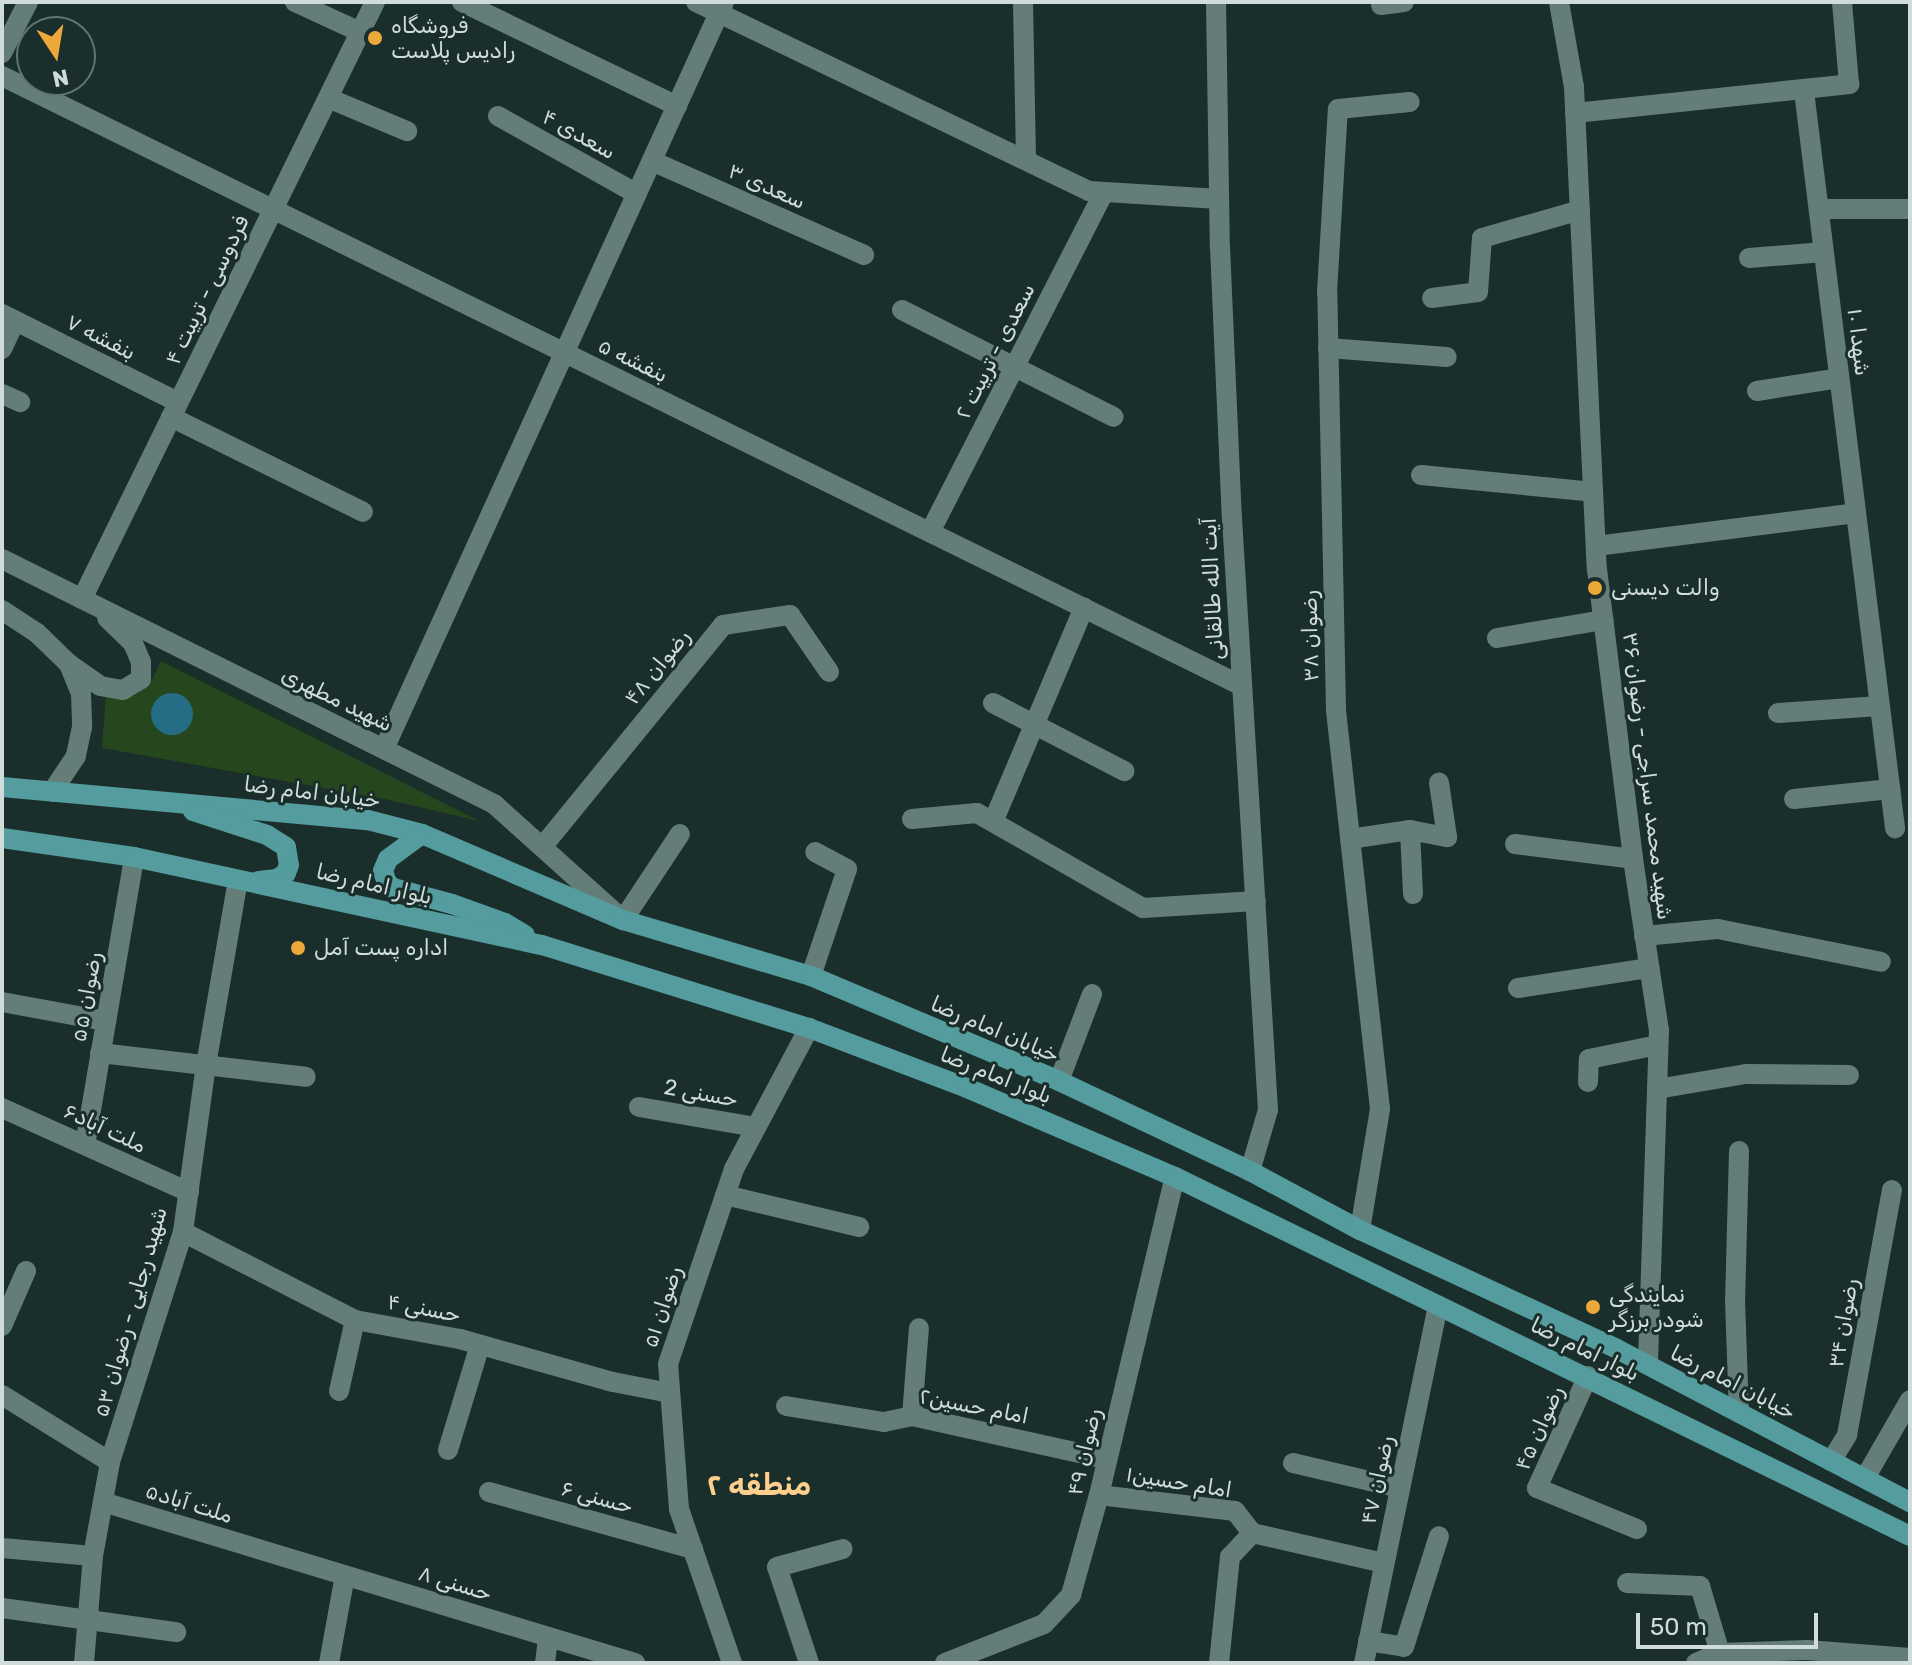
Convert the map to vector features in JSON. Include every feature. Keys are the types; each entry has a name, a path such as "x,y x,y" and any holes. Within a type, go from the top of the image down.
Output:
{"main road":[{"name":"خیابان امام رضا","path":"2,787 368,820 422,834 623,920 811,976 1059,1081 1250,1171 1360,1230 1648,1365 1910,1502"},
{"path":"156,799 267,835 286,847 289,865 286,873 268,881 244,881"},
{"path":"422,834 388,859 383,871 387,883 393,888 505,923 542,945"},
{"name":"بلوار امام رضا","path":"2,838 134,857 542,945 809,1028 967,1088 1175,1177 1588,1376 1910,1536"}],"street":[{"path":"2,53 28,2"},
{"path":"295,2 360,32"},
{"name":"فردوسی - تربیت ۴","path":"88,602 175,410 375,2"},
{"path":"462,2 677,106"},
{"path":"696,2 722,8 1089,191 1219,199"},
{"path":"1023,2 1026,160"},
{"name":"آیت الله طالقانی","path":"1216,2 1219,199 1242,686 1268,1110 1250,1171"},
{"path":"1381,5 1404,2"},
{"name":"شهید محمد سراجی - رضوان ۳۶","path":"1559,2 1575,113 1593,492 1603,620 1658,1045 1648,1365"},
{"path":"1575,113 1849,84 1842,2"},
{"path":"384,749 722,8"},
{"name":"بنفشه ۵","path":"2,76 1242,686"},
{"name":"شهدا ۱۰","path":"1804,91 1895,828"},
{"path":"328,98 407,131"},
{"name":"رضوان ۳۸","path":"1360,1230 1380,1109 1336,709 1327,292 1338,109 1410,102"},
{"name":"سعدی ۴","path":"498,116 637,194"},
{"name":"سعدی ۳","path":"652,161 864,255"},
{"name":"سعدی - تربیت ۲","path":"930,532 1104,192"},
{"path":"1819,209 1910,209"},
{"path":"1432,298 1478,292 1482,238 1580,210"},
{"path":"1749,258 1824,252"},
{"path":"902,310 1114,417"},
{"path":"2,349 8,317"},
{"name":"بنفشه ۷","path":"8,317 363,512"},
{"path":"1328,348 1447,357"},
{"path":"1757,391 1839,378"},
{"path":"1421,475 1593,492"},
{"path":"1596,546 1856,513"},
{"name":"شهید مطهری","path":"2,559 494,804 623,920"},
{"path":"2,610 37,633 69,664 100,686 123,690 141,679 141,662 133,643 88,602"},
{"path":"993,822 1084,608"},
{"name":"رضوان ۴۸","path":"543,846 723,625 790,615 829,672"},
{"path":"1497,638 1603,620"},
{"path":"52,792 76,756 82,727 81,693 69,664"},
{"path":"993,703 1033,727 1124,771"},
{"path":"1778,713 1880,706"},
{"path":"1350,839 1410,830 1447,837 1439,783"},
{"path":"1794,799 1890,789"},
{"path":"912,819 977,813 1143,908 1256,901"},
{"path":"1410,830 1413,894"},
{"path":"623,920 680,834"},
{"path":"1515,844 1633,859"},
{"path":"811,976 847,869 815,852"},
{"name":"رضوان ۵۵","path":"85,1145 134,857"},
{"name":"شهید رجایی - رضوان ۵۳","path":"84,1663 93,1556 110,1462 183,1232 206,1065 244,881"},
{"path":"1644,936 1718,929 1775,944 1881,962"},
{"path":"1518,988 1649,968"},
{"path":"1059,1081 1092,994"},
{"path":"2,1002 106,1021"},
{"name":"رضوان ۵۱","path":"732,1663 679,1509 668,1364 734,1169 809,1028"},
{"path":"1588,1082 1589,1059 1658,1045"},
{"path":"100,1053 306,1077"},
{"path":"1657,1089 1746,1074 1849,1075"},
{"name":"حسنی 2","path":"639,1107 756,1127"},
{"name":"ملت آباد۶","path":"2,1108 189,1192"},
{"path":"1739,1151 1735,1300 1739,1413"},
{"name":"رضوان ۴۹","path":"945,1663 990,1654 1044,1624 1071,1595 1099,1495 1175,1177"},
{"name":"رضوان ۳۴","path":"1831,1461 1847,1435 1892,1190"},
{"path":"725,1195 859,1227"},
{"name":"حسنی ۴","path":"183,1232 355,1320 480,1345 613,1382 670,1393"},
{"path":"2,1326 26,1271"},
{"name":"رضوان ۴۷","path":"1364,1663 1438,1306"},
{"path":"339,1391 355,1320"},
{"path":"912,1416 919,1328"},
{"path":"448,1450 480,1345"},
{"name":"رضوان ۴۵","path":"1588,1376 1537,1488 1637,1529"},
{"path":"2,1395 110,1462"},
{"path":"1865,1478 1910,1400"},
{"name":"امام حسین۲","path":"786,1406 884,1422 912,1416 1106,1459"},
{"path":"1293,1463 1400,1488"},
{"name":"حسنی ۶","path":"489,1492 693,1549"},
{"name":"امام حسین۱","path":"1099,1495 1235,1511 1252,1533 1384,1563"},
{"name":"ملت آباد۵","path":"103,1502 261,1549"},
{"path":"1219,1663 1230,1557 1252,1533"},
{"path":"1368,1641 1404,1647 1439,1536"},
{"path":"2,1548 93,1556"},
{"name":"حسنی ۸","path":"261,1549 628,1662"},
{"path":"809,1663 777,1567 843,1549"},
{"path":"329,1663 345,1575"},
{"path":"1627,1583 1700,1586 1720,1653"},
{"path":"2,1608 176,1632"},
{"path":"545,1663 548,1637"},
{"path":"1696,1663 1720,1653 1807,1650 1910,1658"}],"green space":[{"path":"161,661 479,821 385,799 102,748 106,695 134,696 149,686"}],"water":[{"path":"172,693 187,699 193,714 187,729 172,735 157,729 151,714 157,699"}],"place":[{"name":"فروشگاه رادیس پلاست","path":"375,38"},
{"name":"والت دیسنی","path":"1595,588"},
{"name":"اداره پست آمل","path":"298,948"},
{"name":"نمایندگی شودر برزگر","path":"1593,1307"}],"district":[{"name":"منطقه ۲","path":"759,1485"}]}
